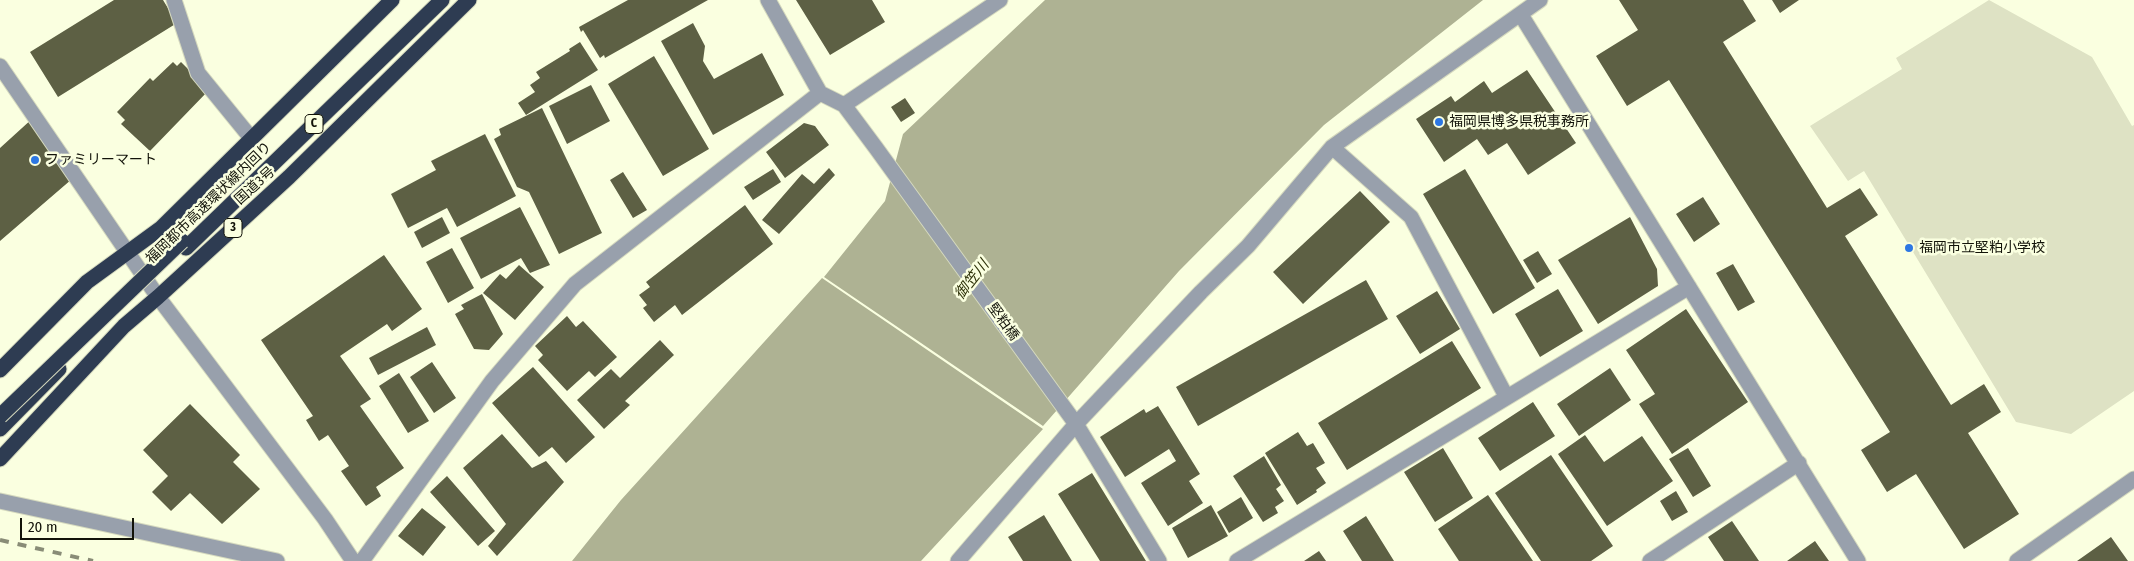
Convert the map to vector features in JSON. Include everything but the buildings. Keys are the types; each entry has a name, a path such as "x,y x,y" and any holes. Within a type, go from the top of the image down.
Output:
{"highway":[{"path":"0,370 87,282 162,228 392,0"},
{"name":"C","path":"0,416 430,0"},
{"name":"福岡都市高速環状線内回り","path":"0,429 60,368 442,0"},
{"name":"国道3号","path":"0,459 124,326 289,177 469,0"}],"street":[{"path":"174,0 198,73 251,138"},
{"path":"768,0 820,93 844,105 1000,0"},
{"path":"958,561 1076,424 1201,292 1248,246 1332,147 1540,0"},
{"path":"1521,15 1858,561"},
{"path":"0,66 158,297 325,519 354,561"},
{"path":"362,561 492,381 575,284 820,93"},
{"name":"堅粕橋","path":"844,105 1076,424 1159,561"},
{"path":"1332,147 1410,216 1506,396"},
{"path":"1237,561 1506,396 1689,287"},
{"path":"1650,561 1798,463"},
{"path":"2017,561 2134,479"},
{"path":"0,500 277,561"}],"shaded area":[{"path":"1989,0 2092,57 2132,126 2134,125 2134,391 2071,434 2016,422 1864,171 1848,181 1810,126 1902,69 1896,58"}],"water":[{"name":"御笠川","path":"1045,0 1483,0 1324,125 1179,271 1043,426 824,277 885,201 903,134"},
{"path":"822,278 1043,429 921,561 572,561 621,500"}],"railway":[{"path":"0,540 93,561"}],"place":[{"name":"福岡県博多県税事務所","path":"1439,122"},
{"name":"ファミリーマート","path":"35,160"},
{"name":"福岡市立堅粕小学校","path":"1909,248"}]}
